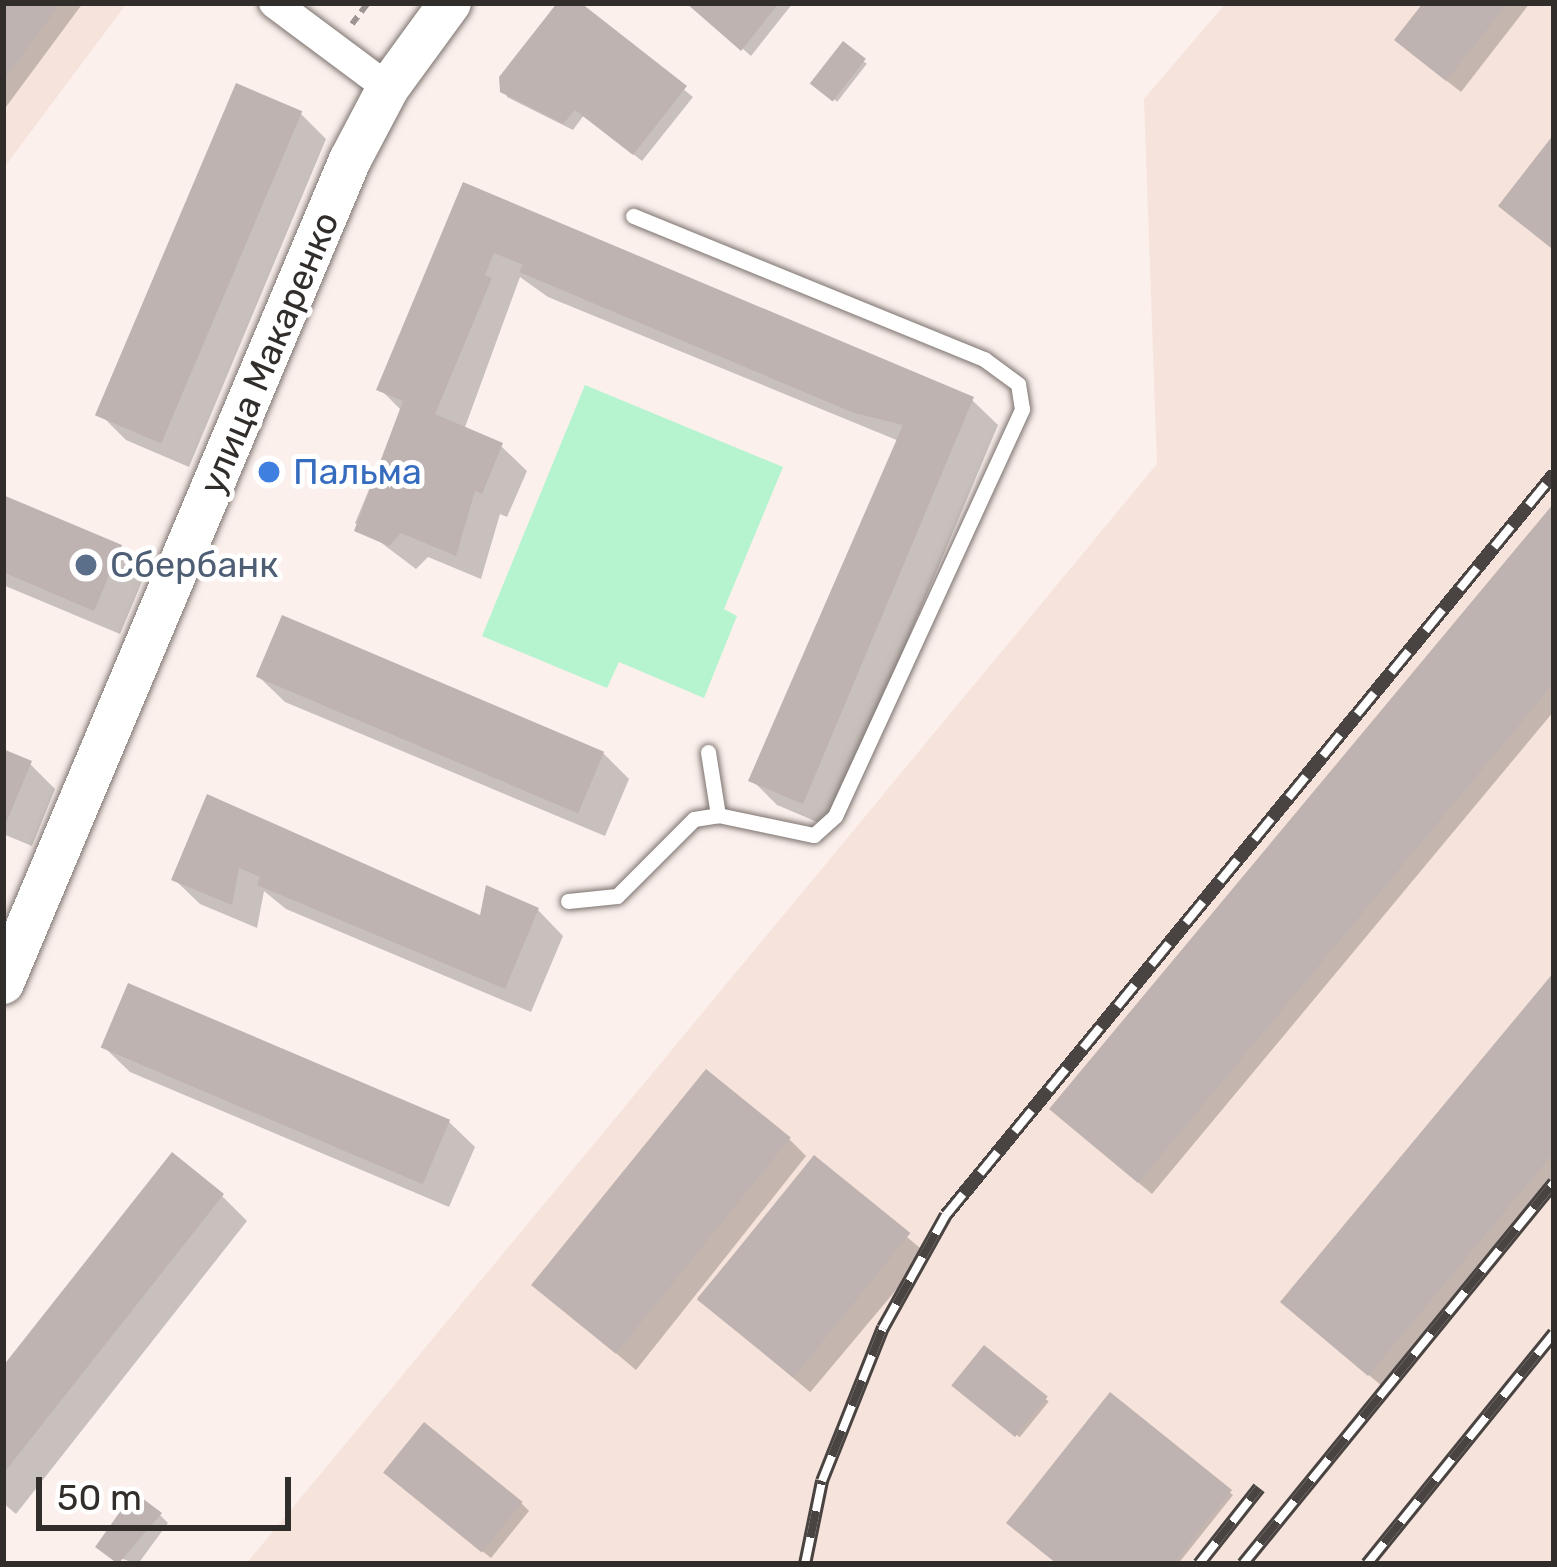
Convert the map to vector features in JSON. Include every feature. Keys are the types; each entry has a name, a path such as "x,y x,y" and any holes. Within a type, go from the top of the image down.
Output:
{"street":[{"path":"274,3 388,88"},
{"name":"улица Макаренко","path":"3,983 388,88 450,3"}],"lane":[{"path":"568,901 616,896 694,819 718,814 814,835 835,816 1022,409 1018,384 984,358 634,216"},
{"path":"708,752 718,814"}],"shaded area":[{"path":"3,3 127,3 3,169"},
{"path":"1226,3 1554,3 1554,1564 246,1564 1157,464 1144,99"}],"green space":[{"path":"585,385 783,467 724,609 737,616 704,698 619,662 607,688 482,636"}],"building":[{"path":"3,3 61,3 3,81"},
{"path":"557,3 581,3 687,86 633,155 575,110 563,124 500,92 499,77"},
{"path":"686,3 779,3 741,51"},
{"path":"1423,3 1508,3 1446,81 1394,40"},
{"path":"843,41 866,59 833,101 810,84"},
{"path":"236,83 302,111 161,443 95,415"},
{"path":"1554,134 1554,244 1551,248 1498,206"},
{"path":"463,182 974,397 803,804 748,781 903,425 854,413 519,272 523,265 494,253 485,275 492,278 435,414 503,443 482,494 475,491 456,556 401,533 389,546 354,531 403,401 376,390"},
{"path":"3,495 122,545 94,611 3,572"},
{"path":"1554,503 1554,683 1138,1183 1049,1109"},
{"path":"282,615 604,752 578,813 256,677"},
{"path":"3,749 32,761 6,823 3,821"},
{"path":"207,794 480,915 486,885 539,908 505,989 257,885 260,877 239,868 232,905 171,880"},
{"path":"1554,972 1554,1152 1368,1376 1280,1302"},
{"path":"128,983 450,1120 423,1184 101,1047"},
{"path":"706,1069 791,1138 616,1354 531,1285"},
{"path":"172,1152 224,1194 3,1474 3,1366"},
{"path":"814,1155 910,1233 793,1378 697,1300"},
{"path":"984,1345 1048,1397 1015,1437 951,1385"},
{"path":"1110,1392 1232,1490 1173,1564 1057,1564 1006,1523"},
{"path":"424,1422 523,1502 482,1552 383,1473"},
{"path":"134,1492 162,1513 118,1564 95,1547"}],"railway":[{"path":"805,1564 822,1481 883,1328 946,1215 1554,474"},
{"path":"1243,1564 1554,1183"},
{"path":"1367,1564 1554,1333"},
{"path":"1199,1564 1259,1488"}],"place":[{"name":"Пальма","path":"269,472"},
{"name":"Сбербанк","path":"86,565"}]}
